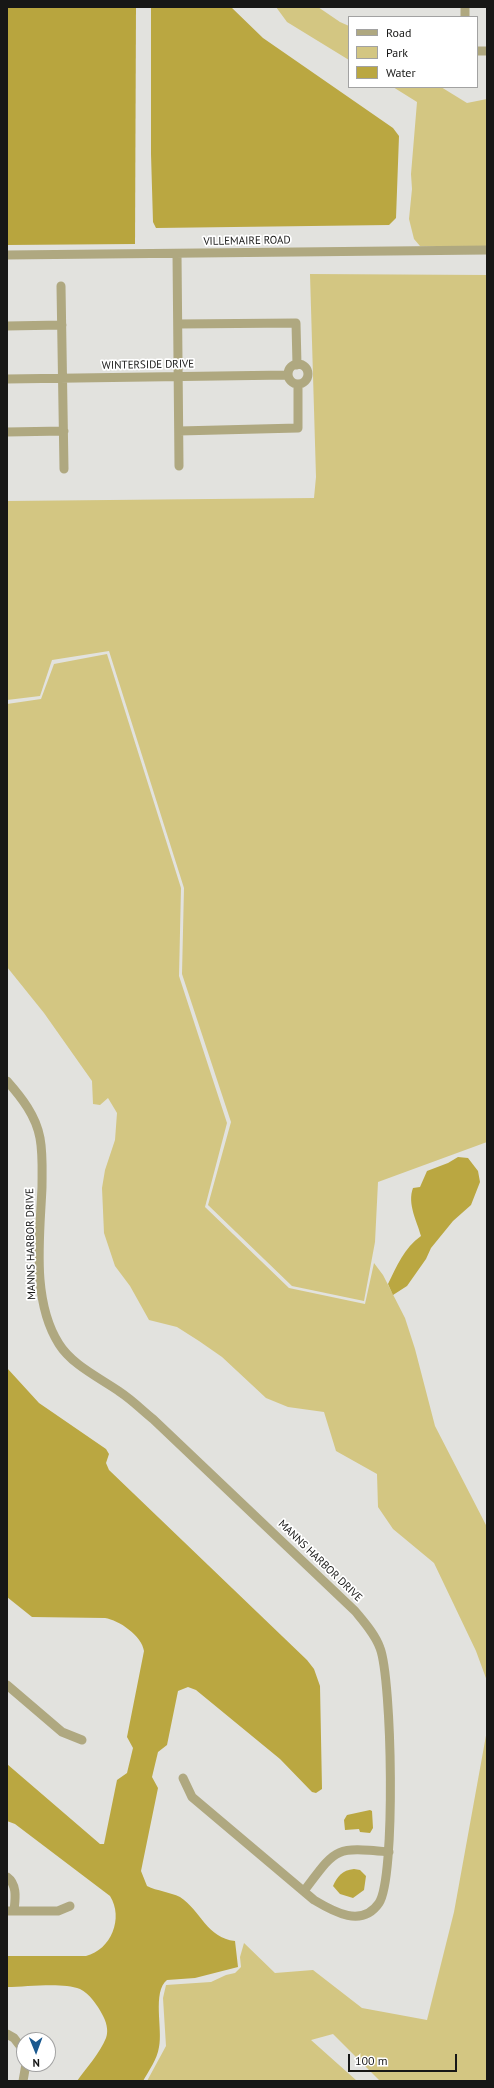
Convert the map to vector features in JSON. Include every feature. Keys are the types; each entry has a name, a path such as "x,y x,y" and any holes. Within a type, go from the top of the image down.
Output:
{"street":[{"name":"VILLEMAIRE ROAD","path":"7,255 487,250"},
{"path":"177,254 179,466"},
{"path":"61,286 64,469"},
{"path":"178,324 296,323 297,365"},
{"path":"7,326 62,325"},
{"path":"297,365 303,366 307,375 305,381 298,384 290,380 288,376 290,369 297,365"},
{"name":"WINTERSIDE DRIVE","path":"7,379 288,376"},
{"path":"179,430 298,428 298,384"},
{"path":"7,432 64,431"},
{"name":"MANNS HARBOR DRIVE","path":"7,1081 22,1099 34,1119 40,1138 42,1163 41,1294 48,1324 60,1345 75,1361 122,1393 153,1419 355,1611 369,1628 380,1648 387,1683 390,1837 384,1892 379,1904 367,1913 353,1917 336,1913 314,1900 192,1797 183,1778"},
{"path":"7,1685 62,1732 82,1740"},
{"path":"304,1891 332,1855 344,1850 389,1852"},
{"path":"7,1877 11,1880 14,1888 10,1911 58,1911 70,1906"},
{"path":"7,2034 16,2041"}],"green space":[{"path":"276,7 318,7 348,26 348,59 287,22"},
{"path":"395,88 443,88 467,103 487,99 487,246 420,246 414,239 409,219 417,102"},
{"path":"310,274 487,275 487,1142 378,1182 375,1242 364,1301 292,1286 208,1205 231,1122 182,974 184,888 109,651 52,660 40,696 7,700 7,501 314,498 316,477"},
{"path":"107,654 181,888 179,976 227,1123 205,1207 289,1288 365,1304 374,1263 383,1275 405,1318 415,1349 435,1426 487,1527 487,1681 476,1651 434,1563 393,1529 378,1507 377,1474 336,1451 324,1412 288,1407 266,1398 222,1357 199,1341 177,1327 149,1320 130,1286 115,1266 104,1233 102,1188 105,1170 115,1140 117,1113 108,1098 100,1105 93,1104 92,1081 44,1013 7,967 7,704 41,699 54,664"},
{"path":"487,1730 487,2081 380,2081 333,2034 311,2040 357,2081 147,2081 166,2046 163,1998 166,1985 211,1982 226,1975 235,1973 241,1967 240,1957 244,1943 275,1973 313,1970 362,2008 427,2020 454,1912"}],"shaded area":[{"path":"7,7 136,7 135,244 7,245"}],"water":[{"path":"151,7 231,7 263,38 393,128 399,136 396,218 389,225 156,228 153,222 151,154"},
{"path":"458,1157 468,1158 478,1171 480,1182 471,1205 453,1221 431,1248 426,1259 407,1286 393,1295 388,1284 405,1252 421,1236 413,1212 411,1200 413,1188 420,1187 427,1171 448,1163"},
{"path":"7,1368 39,1403 106,1449 109,1454 106,1463 109,1470 307,1660 314,1669 320,1686 322,1789 316,1793 312,1792 280,1759 196,1690 188,1687 178,1691 167,1745 158,1752 152,1777 158,1788 141,1871 147,1886 180,1897 194,1909 205,1923 218,1935 225,1939 235,1941 238,1967 195,1978 167,1980 160,1993 160,2039 158,2052 143,2081 77,2081 100,2049 106,2038 107,2032 106,2023 100,2011 87,1993 80,1989 64,1986 44,1985 7,1987 7,1956 86,1956 95,1953 108,1940 113,1932 116,1914 110,1896 15,1824 7,1821 7,1764 100,1844 104,1844 117,1780 127,1773 133,1748 127,1737 144,1651 142,1645 134,1634 123,1625 111,1619 32,1617 7,1597"},
{"path":"370,1810 372,1811 373,1828 370,1833 360,1832 359,1829 345,1830 344,1820 347,1815"},
{"path":"354,1869 360,1870 366,1876 364,1890 353,1898 340,1894 333,1886 340,1874"}]}
